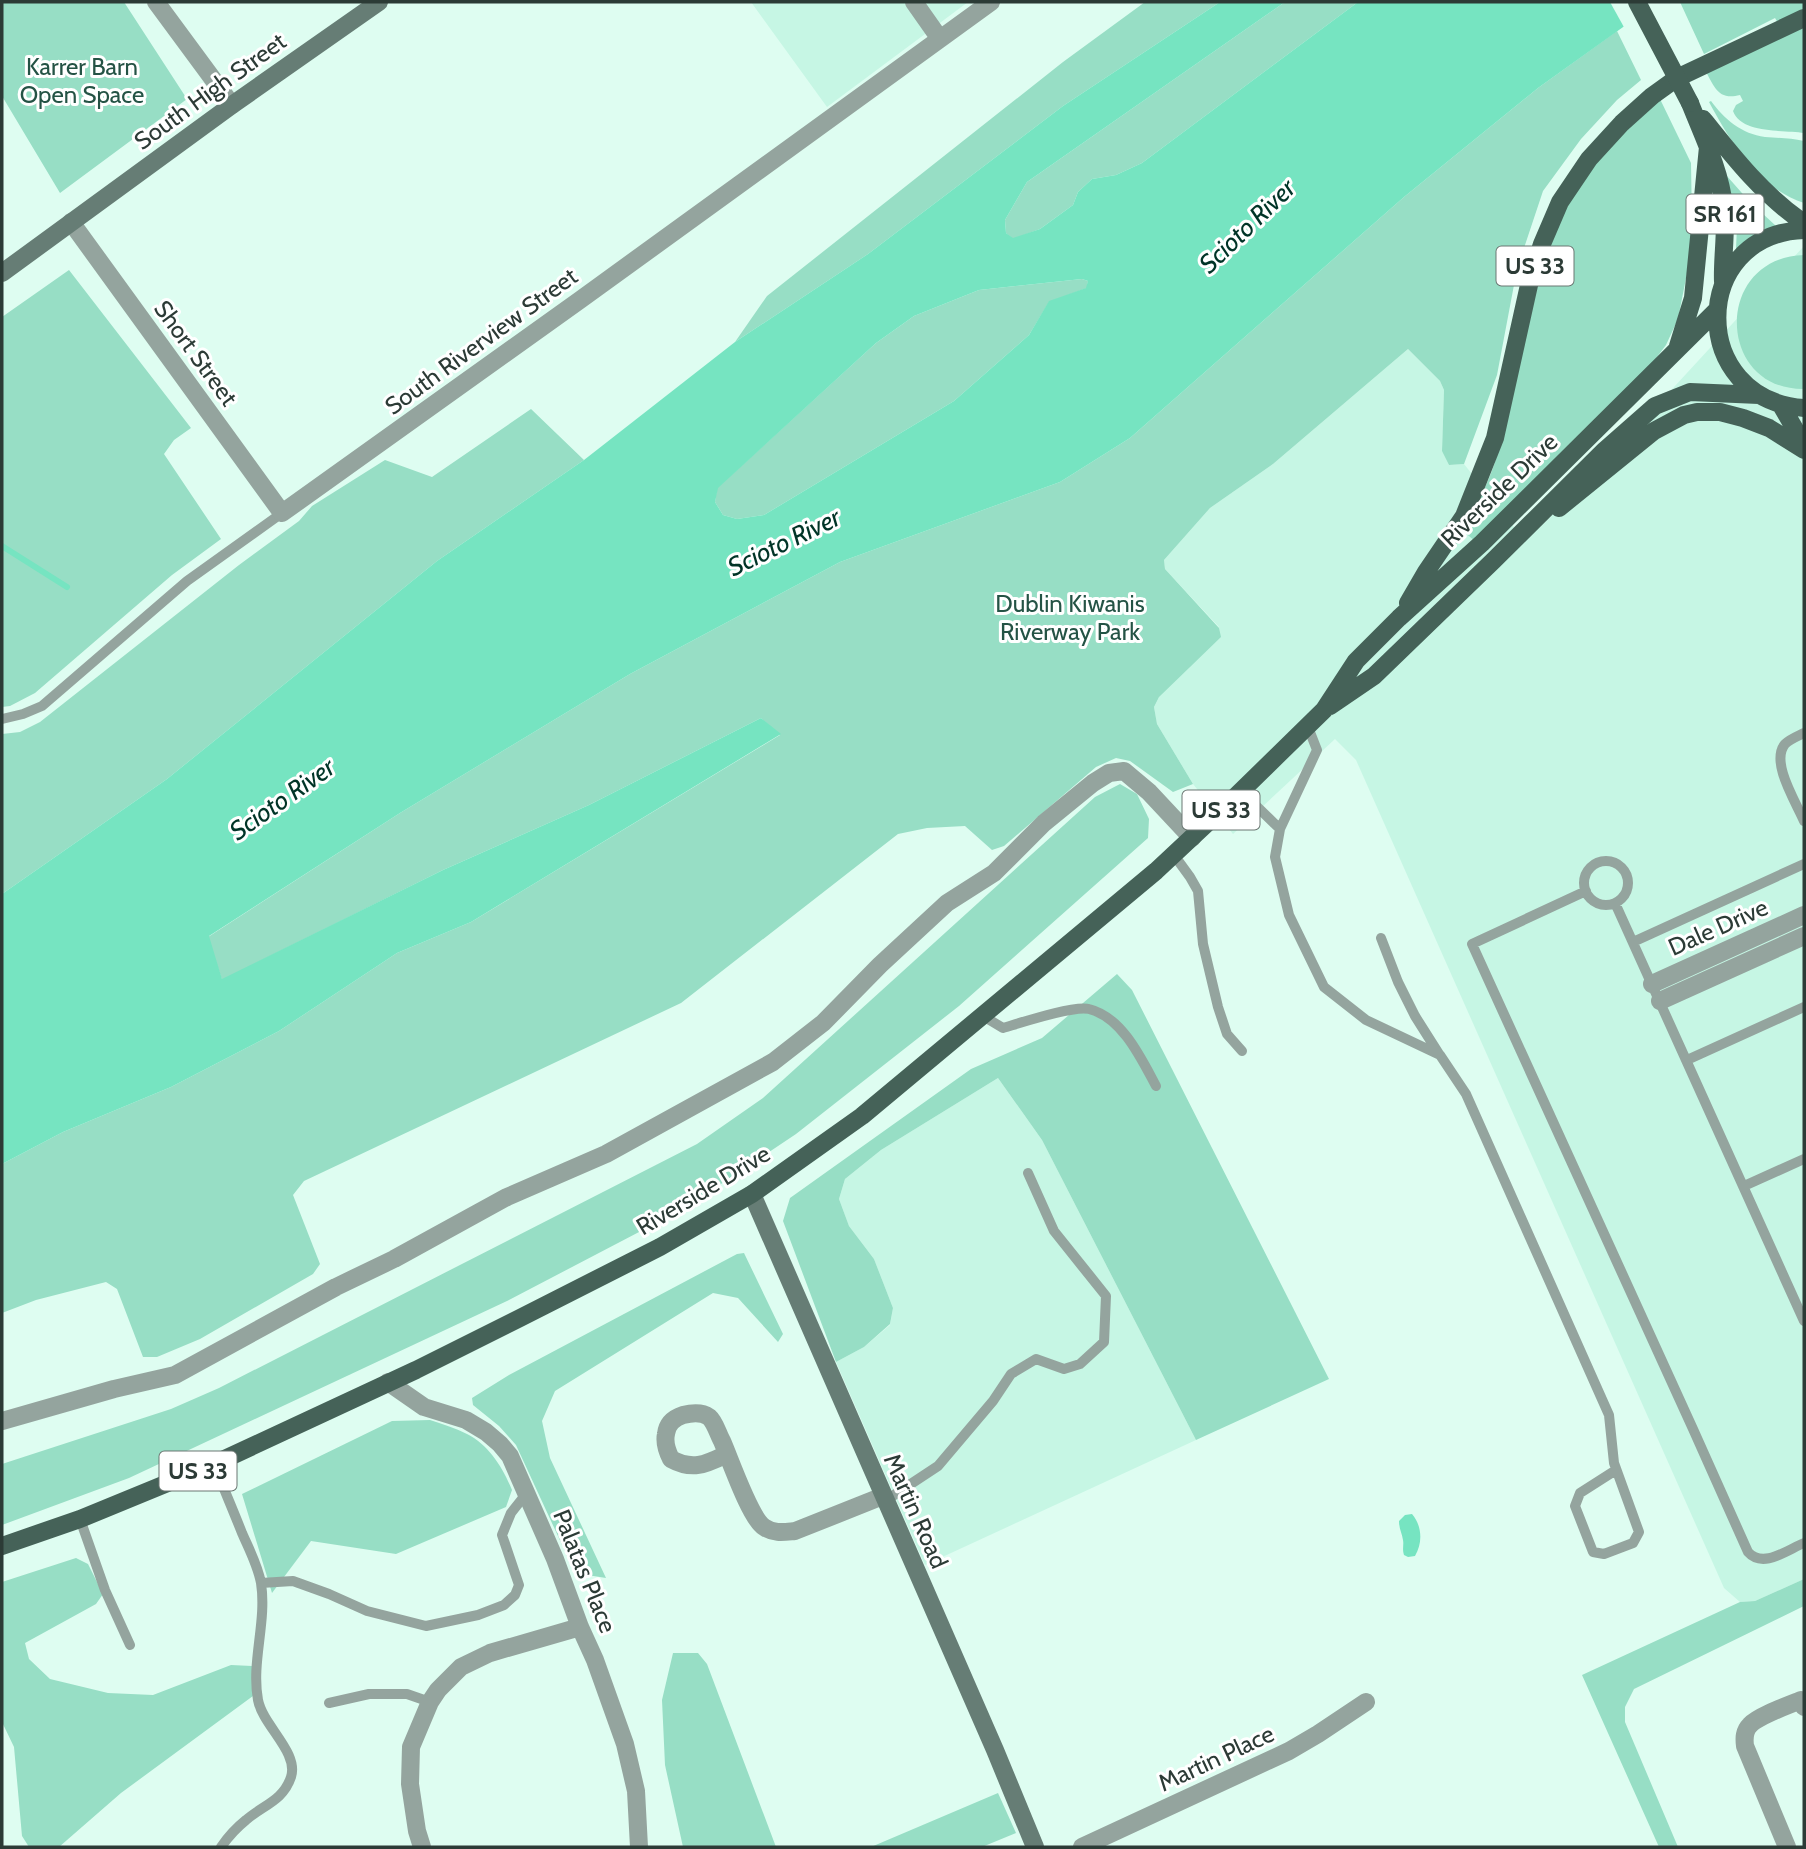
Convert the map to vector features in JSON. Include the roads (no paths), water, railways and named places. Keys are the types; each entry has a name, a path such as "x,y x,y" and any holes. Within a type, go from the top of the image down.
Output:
{"main road":[{"path":"1637,2 1690,103 1708,147 1693,298 1677,349"},
{"name":"US 33","path":"1399,618 1464,516 1495,438 1529,285 1542,244 1560,202 1589,159 1622,123 1677,78 1804,18"},
{"path":"1690,103 1741,167 1772,198 1804,223"},
{"name":"SR 161","path":"1708,147 1721,186 1725,222 1723,283 1716,311 1718,339 1738,377 1759,395"},
{"path":"1772,198 1804,207"},
{"path":"1723,283 1736,262 1755,245 1777,234 1804,230"},
{"name":"Riverside Drive","path":"2,1546 80,1519 214,1464 388,1382 660,1247 752,1194 862,1116 1174,855 1324,710 1356,661 1482,543 1716,311"},
{"name":"Riverside Drive","path":"1324,710 1374,676 1605,450 1655,406 1690,392 1759,395"},
{"path":"1759,395 1781,405 1804,408"},
{"path":"1781,405 1804,445"},
{"name":"US 33","path":"1507,548 1592,483 1638,442 1654,430 1684,415 1720,412 1743,418 1769,428 1804,450"}],"street":[{"path":"156,2 233,105"},
{"name":"South High Street","path":"2,272 379,2"},
{"path":"914,2 940,38"},
{"name":"South Riverview Street","path":"282,513 991,2"},
{"name":"Short Street","path":"71,222 282,513"},
{"path":"2,1421 114,1389 176,1375 335,1287 394,1259 507,1197 606,1154 774,1062 823,1023 947,903 994,873 1044,823 1109,773 1124,771 1192,838"},
{"name":"Dale Drive","path":"1652,984 1804,915"},
{"name":"Dale Drive","path":"1660,1001 1804,936"},
{"name":"Martin Road","path":"752,1194 1035,1847"},
{"name":"Palatas Place","path":"388,1382 424,1406 466,1420 486,1432 510,1456 555,1559 604,1682 625,1744 636,1791 639,1847"},
{"path":"727,1454 754,1517 765,1528 779,1533 795,1531 884,1499"},
{"path":"422,1847 416,1831 410,1784 411,1747 429,1702 461,1667 491,1653 580,1627"},
{"name":"Martin Place","path":"1082,1847 1289,1751 1366,1702"},
{"path":"1787,1847 1745,1746 1744,1736 1755,1720 1803,1702"}],"lane":[{"name":"South Riverview Street","path":"2,719 42,706 187,581 282,513"},
{"path":"1308,727 1317,750 1280,829 1275,857 1289,915 1324,988 1366,1020 1440,1055"},
{"path":"1804,733 1788,742 1779,758 1804,821"},
{"path":"1241,791 1280,829"},
{"path":"1174,855 1198,891 1203,944 1218,1007 1227,1034 1242,1051"},
{"path":"1601,862 1614,863 1625,872 1628,881 1625,894 1615,903 1600,904 1593,901 1586,891 1587,873 1591,867 1601,862"},
{"path":"1633,942 1804,864"},
{"path":"1586,891 1472,944 1748,1552 1756,1559 1764,1560 1804,1543"},
{"path":"1615,903 1804,1321"},
{"path":"1381,938 1415,1016 1466,1094 1609,1415 1614,1463 1639,1532 1633,1543 1604,1554 1593,1552 1575,1507 1580,1493 1616,1470"},
{"path":"1687,1060 1804,1007"},
{"path":"983,1016 1003,1028 1087,1008 1107,1017 1134,1045 1156,1086"},
{"path":"1744,1186 1804,1160"},
{"path":"884,1499 938,1466 993,1401 1012,1374 1036,1359 1064,1369 1080,1364 1104,1342 1106,1296 1054,1231 1028,1173"},
{"path":"214,1464 254,1559 261,1583 262,1604 257,1654 258,1701 264,1717 292,1763 289,1782 278,1799 247,1819 220,1847"},
{"path":"261,1583 293,1581 367,1611 426,1626 478,1615 504,1605 515,1595 519,1585 502,1535 511,1513 526,1494"},
{"path":"80,1519 105,1590 130,1645"},
{"path":"328,1703 369,1694 407,1694 429,1702"}],"water":[{"name":"Scioto River","path":"1220,2 1285,2 1027,182 1005,220 1006,233 1013,238 1040,229 1073,205 1078,192 1092,179 1116,175 1142,163 1358,2 1658,2 1538,88 1404,197 1130,438 1060,482 840,562 630,674 400,813 209,936 222,979 443,870 589,805 761,718 781,734 471,922 397,953 279,1031 171,1087 63,1132 2,1164 2,894 167,779 437,561 584,460 735,342 868,254 1063,106","holes":["1082,279 1088,281 1086,288 1049,301 1029,335 954,401 764,515 737,519 723,515 715,502 718,488 876,343 914,316 979,290"]},
{"path":"1412,1514 1418,1524 1420,1540 1415,1556 1408,1557 1403,1553 1399,1521 1405,1515"}],"waterway":[{"path":"2,546 67,587"}],"park label":[{"name":"Karrer Barn Open Space","path":"82,80"},
{"name":"Dublin Kiwanis Riverway Park","path":"1070,617"}]}
